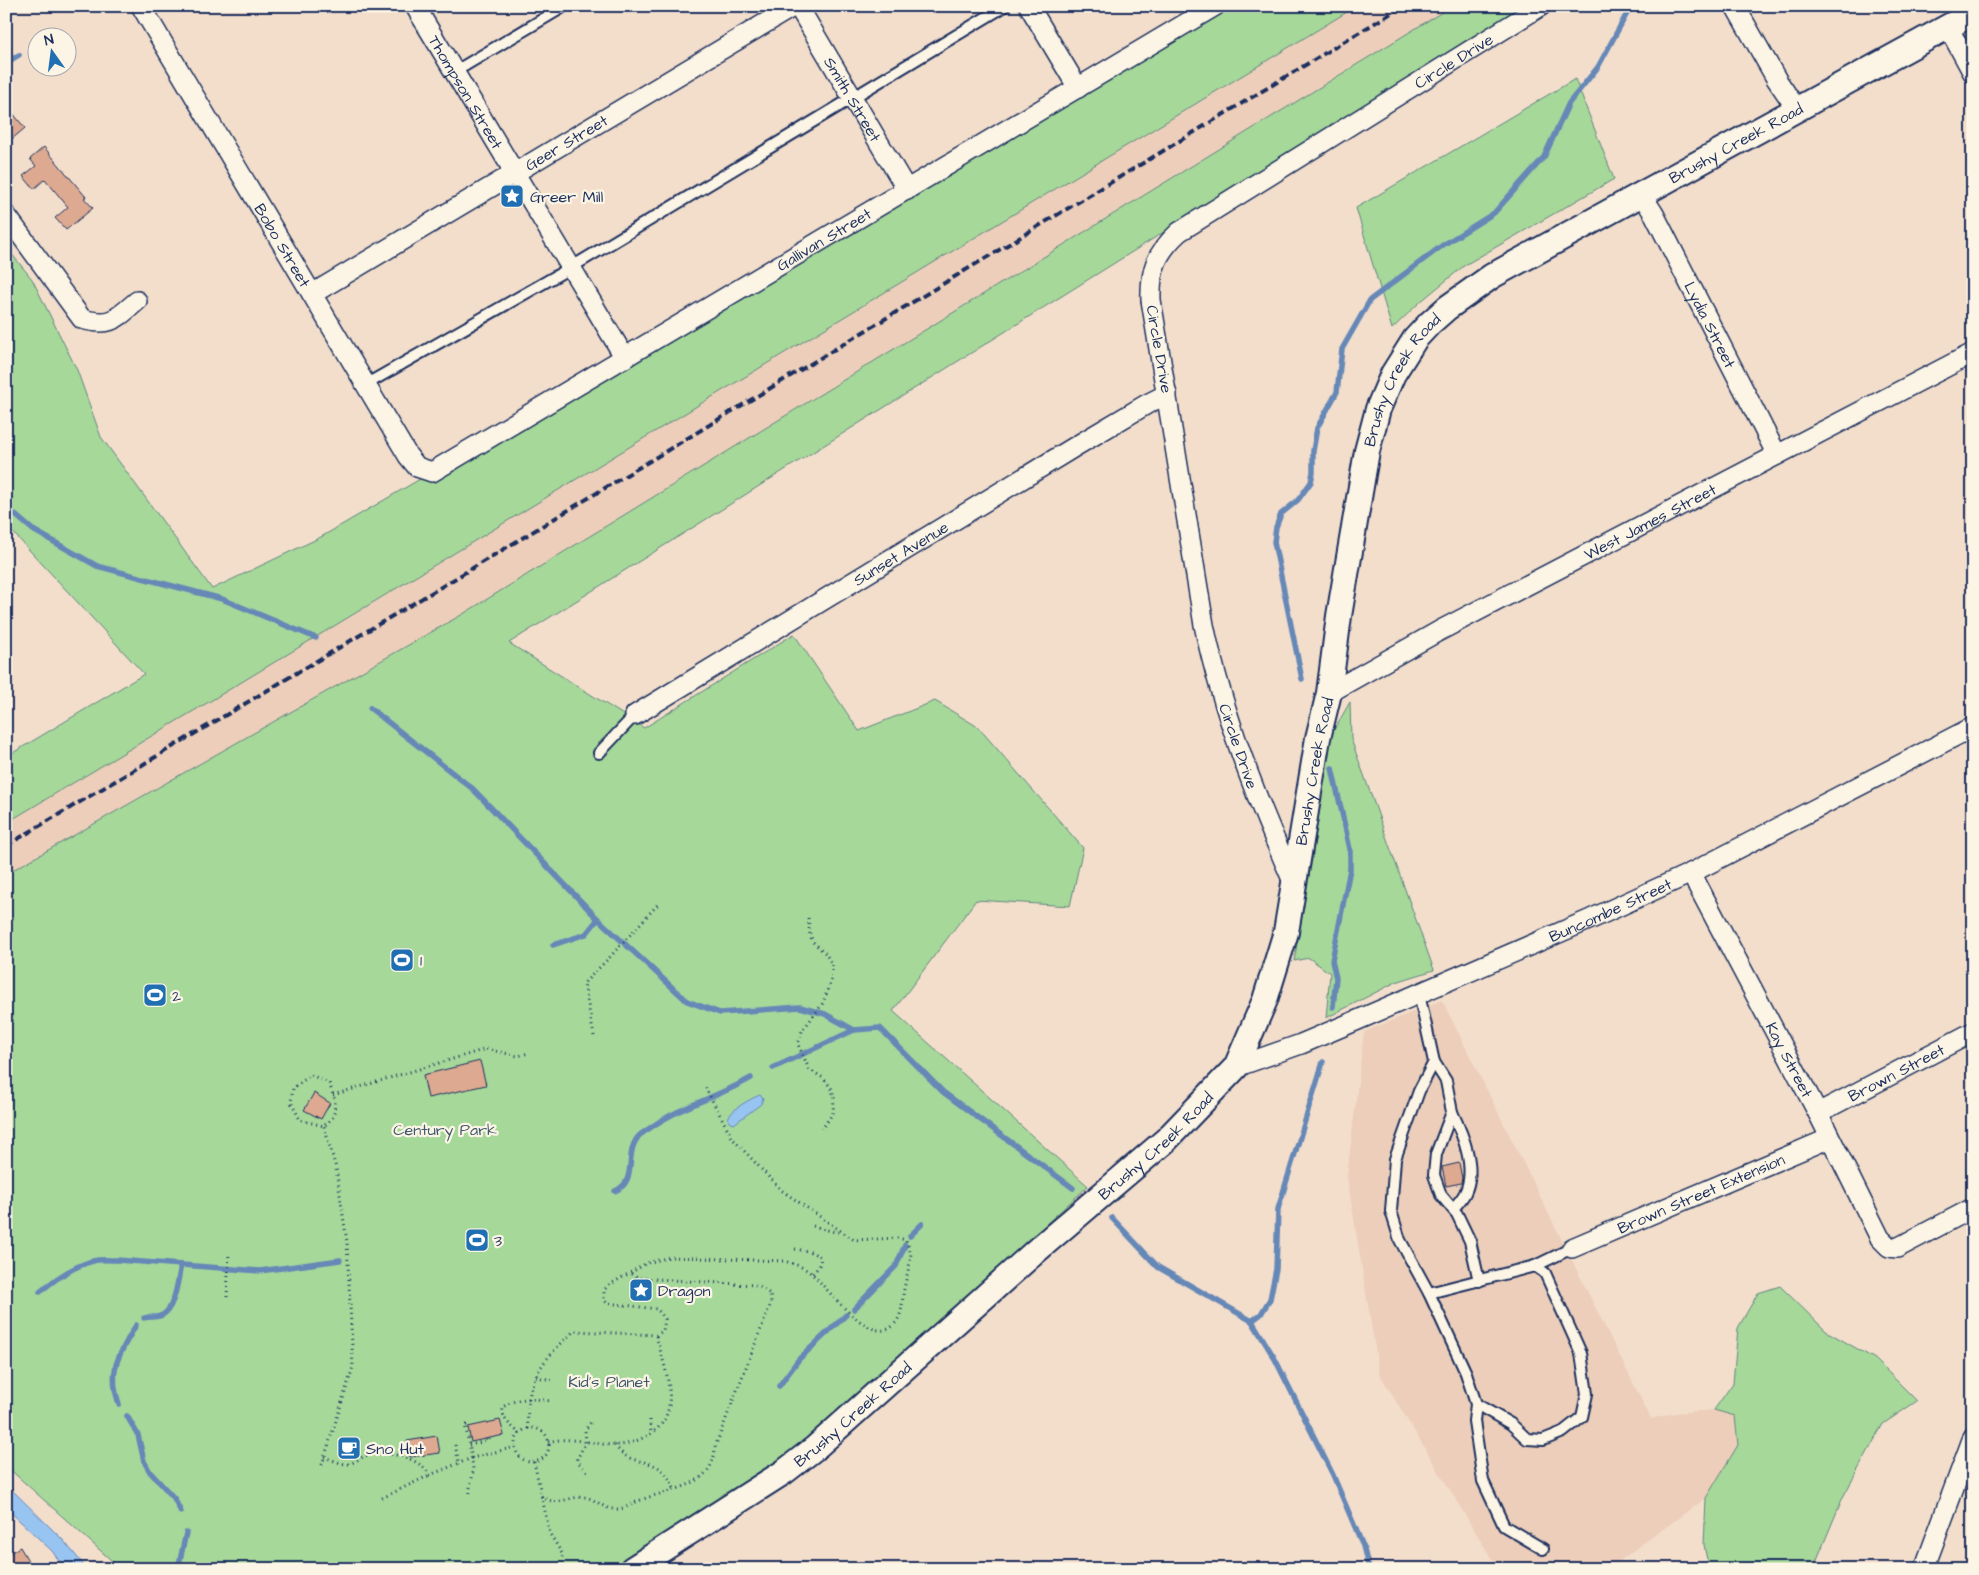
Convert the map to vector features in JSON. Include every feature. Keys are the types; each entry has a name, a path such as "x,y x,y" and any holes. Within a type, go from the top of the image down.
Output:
{"street":[{"name":"Bobo Street","path":"141,6 408,456 417,467 432,472"},
{"name":"Thompson Street","path":"415,6 625,358"},
{"name":"Geer Street","path":"312,294 794,6"},
{"name":"Smith Street","path":"798,6 907,190"},
{"path":"1029,6 1078,88"},
{"name":"Gallivan Street","path":"432,472 1215,6"},
{"name":"Circle Drive","path":"1294,884 1264,817 1214,671 1204,625 1168,394 1151,300 1150,284 1155,264 1168,242 1195,222 1541,6"},
{"path":"1735,6 1777,80 1796,108"},
{"name":"Brushy Creek Road","path":"632,1569 784,1472 815,1448 1036,1251 1166,1140 1236,1067 1273,978 1286,932 1318,738 1329,693 1339,616 1366,451 1378,409 1393,374 1402,357 1430,322 1492,276 1796,108 1973,13"},
{"path":"1948,26 1973,73"},
{"name":"Lydia Street","path":"1641,194 1654,214 1777,455"},
{"path":"6,215 82,319 100,324 117,318 137,301"},
{"name":"West James Street","path":"1329,693 1439,631 1973,353"},
{"name":"Sunset Avenue","path":"635,715 1076,446 1147,404 1168,394"},
{"name":"Buncombe Street","path":"1236,1067 1302,1044 1591,919 1691,873 1973,727"},
{"name":"Kay Street","path":"1691,873 1818,1114 1880,1238 1889,1247 1897,1248 1973,1208"},
{"name":"Brown Street","path":"1818,1114 1973,1032"},
{"name":"Brown Street Extension","path":"1572,1248 1830,1138"},
{"path":"1924,1569 1973,1437"}],"lane":[{"path":"454,72 565,6"},
{"path":"365,385 570,268 1005,6"},
{"path":"599,753 635,715"},
{"path":"1419,994 1434,1062 1446,1082 1452,1112 1462,1135 1468,1158 1469,1181 1465,1194 1453,1209"},
{"path":"1434,1062 1418,1092 1395,1158 1391,1211 1400,1240 1429,1293 1466,1373 1476,1404 1474,1421 1483,1481 1504,1526 1544,1549"},
{"path":"1452,1112 1436,1154 1434,1175 1441,1195 1457,1214 1470,1241 1479,1280"},
{"path":"1429,1293 1535,1266 1572,1248"},
{"path":"1476,1404 1511,1424 1527,1439 1543,1440 1563,1432 1582,1417 1587,1394 1581,1353 1545,1272 1535,1266"}],"path":[{"path":"594,1036 584,983 659,903"},
{"path":"808,918 810,935 813,942 825,953 832,964 832,978 823,1003 806,1023 798,1038 798,1044 809,1069 823,1078 832,1089 834,1098 833,1113 822,1129"},
{"path":"333,1095 486,1049 518,1056 529,1053"},
{"path":"311,1074 329,1083 333,1095 334,1116 324,1126 300,1120 291,1102 293,1088 311,1074"},
{"path":"528,1429 527,1411 536,1376 550,1354 574,1332 656,1335 662,1331 665,1319 658,1309 607,1303 604,1300 604,1290 647,1263 670,1257 784,1261 802,1266 854,1317 866,1326 878,1331 890,1328 898,1319 910,1262 911,1252 906,1240 897,1238 854,1240 781,1190 733,1139 705,1087"},
{"path":"322,1465 353,1367 347,1242 336,1168 324,1126"},
{"path":"813,1226 842,1232"},
{"path":"795,1249 808,1251 820,1256 819,1266 812,1274"},
{"path":"226,1296 229,1252"},
{"path":"541,1496 549,1502 590,1497 607,1508 615,1510 687,1487 709,1471 715,1460 715,1447 771,1304 770,1294 754,1285 640,1278 630,1273"},
{"path":"548,1442 558,1439 615,1445 633,1443 652,1434 665,1421 670,1408 670,1393 656,1335"},
{"path":"536,1376 553,1380"},
{"path":"520,1434 504,1418 502,1407 514,1401 530,1398 550,1401"},
{"path":"650,1420 652,1434"},
{"path":"588,1471 578,1464 578,1459 586,1442 585,1430 591,1422"},
{"path":"467,1425 465,1425 470,1445 473,1473 470,1494"},
{"path":"528,1429 539,1430 547,1436 547,1452 534,1462 524,1459 517,1452 516,1447 517,1438 528,1429"},
{"path":"470,1445 487,1441 486,1439"},
{"path":"455,1445 459,1463"},
{"path":"615,1445 621,1454 627,1458 651,1464 663,1471 675,1490"},
{"path":"382,1498 472,1458 516,1447"},
{"path":"324,1457 348,1464 366,1456 386,1453 410,1460 426,1470 430,1476"},
{"path":"534,1462 550,1534 562,1557"}],"shaded area":[{"path":"1357,6 1452,6 463,614 6,874 6,823"},
{"path":"1442,1000 1651,1419 1675,1413 1714,1410 1735,1416 1738,1445 1706,1498 1608,1569 1498,1569 1379,1373 1347,1176 1364,1032"}],"green space":[{"path":"1228,6 1357,6 6,823 6,757 144,674 6,525 6,247 32,279 77,370 101,437 212,589 321,537"},
{"name":"Century Park","path":"1452,6 1524,6 509,643 644,728 794,634 859,731 935,701 978,727 1083,848 1070,906 976,900 893,1011 1088,1186 803,1446 695,1521 615,1569 121,1569 6,1466 6,874 463,614"},
{"path":"1575,79 1614,179 1465,265 1420,302 1392,329 1356,208"},
{"path":"1350,702 1351,739 1434,970 1396,982 1326,1018 1330,973 1309,958 1294,961 1312,860 1330,737"},
{"path":"1780,1286 1826,1331 1875,1359 1917,1401 1883,1424 1843,1497 1813,1569 1709,1569 1704,1545 1706,1498 1738,1445 1735,1416 1714,1410 1733,1383 1738,1328 1758,1293"}],"water":[{"path":"760,1095 763,1098 761,1104 734,1124 729,1122 730,1114 738,1107"},
{"path":"6,1484 63,1540 87,1569 65,1569 52,1551 6,1508"}],"building":[{"path":"6,105 25,128 6,144"},
{"path":"44,147 93,208 66,230 55,218 68,207 45,179 34,189 23,176 36,166 30,159"},
{"path":"480,1061 486,1085 428,1098 423,1075"},
{"path":"314,1093 330,1103 321,1119 304,1110"},
{"path":"1459,1163 1461,1183 1446,1186 1442,1167"},
{"path":"500,1420 504,1435 471,1442 468,1427"},
{"path":"437,1436 440,1453 410,1457 407,1441"},
{"path":"20,1547 33,1569 6,1569 6,1555"}],"waterway":[{"path":"1302,679 1274,542 1276,527 1281,514 1298,500 1311,482 1317,428 1337,392 1342,349 1370,300 1443,245 1494,213 1544,157 1569,103 1598,67 1631,6"},
{"path":"6,63 19,55"},
{"path":"6,507 33,530 97,566 222,599 316,638"},
{"path":"370,708 473,789 598,919 687,1001 720,1013 800,1007 825,1014 854,1030 880,1028 943,1092 1073,1188"},
{"path":"1332,768 1350,849 1350,869 1332,961 1336,978 1333,1007"},
{"path":"553,945 586,934 598,919"},
{"path":"773,1068 854,1030"},
{"path":"1252,1321 1261,1314 1270,1299 1276,1269 1278,1209 1323,1062"},
{"path":"615,1191 622,1187 626,1181 634,1144 640,1135 662,1120 751,1078"},
{"path":"1112,1218 1158,1267 1252,1321 1275,1359 1333,1475 1363,1546 1369,1569"},
{"path":"910,1236 922,1224"},
{"path":"854,1309 896,1266 905,1245"},
{"path":"40,1292 71,1270 86,1263 99,1260 260,1271 340,1260"},
{"path":"144,1318 160,1316 169,1308 175,1294 181,1265"},
{"path":"779,1386 799,1359 846,1315"},
{"path":"119,1404 114,1382 115,1372 124,1345 136,1325"},
{"path":"127,1416 138,1435 144,1461 150,1472 174,1498 181,1512"},
{"path":"178,1569 186,1533"}],"railway":[{"path":"6,846 451,581 1403,6"}],"place":[{"name":"Greer Mill","path":"512,196"},
{"name":"1","path":"402,960"},
{"name":"2","path":"155,995"},
{"name":"3","path":"477,1240"},
{"name":"Dragon","path":"641,1290"},
{"name":"Sno Hut","path":"349,1448"}],"park label":[{"name":"Kid's Planet","path":"609,1381"}]}
